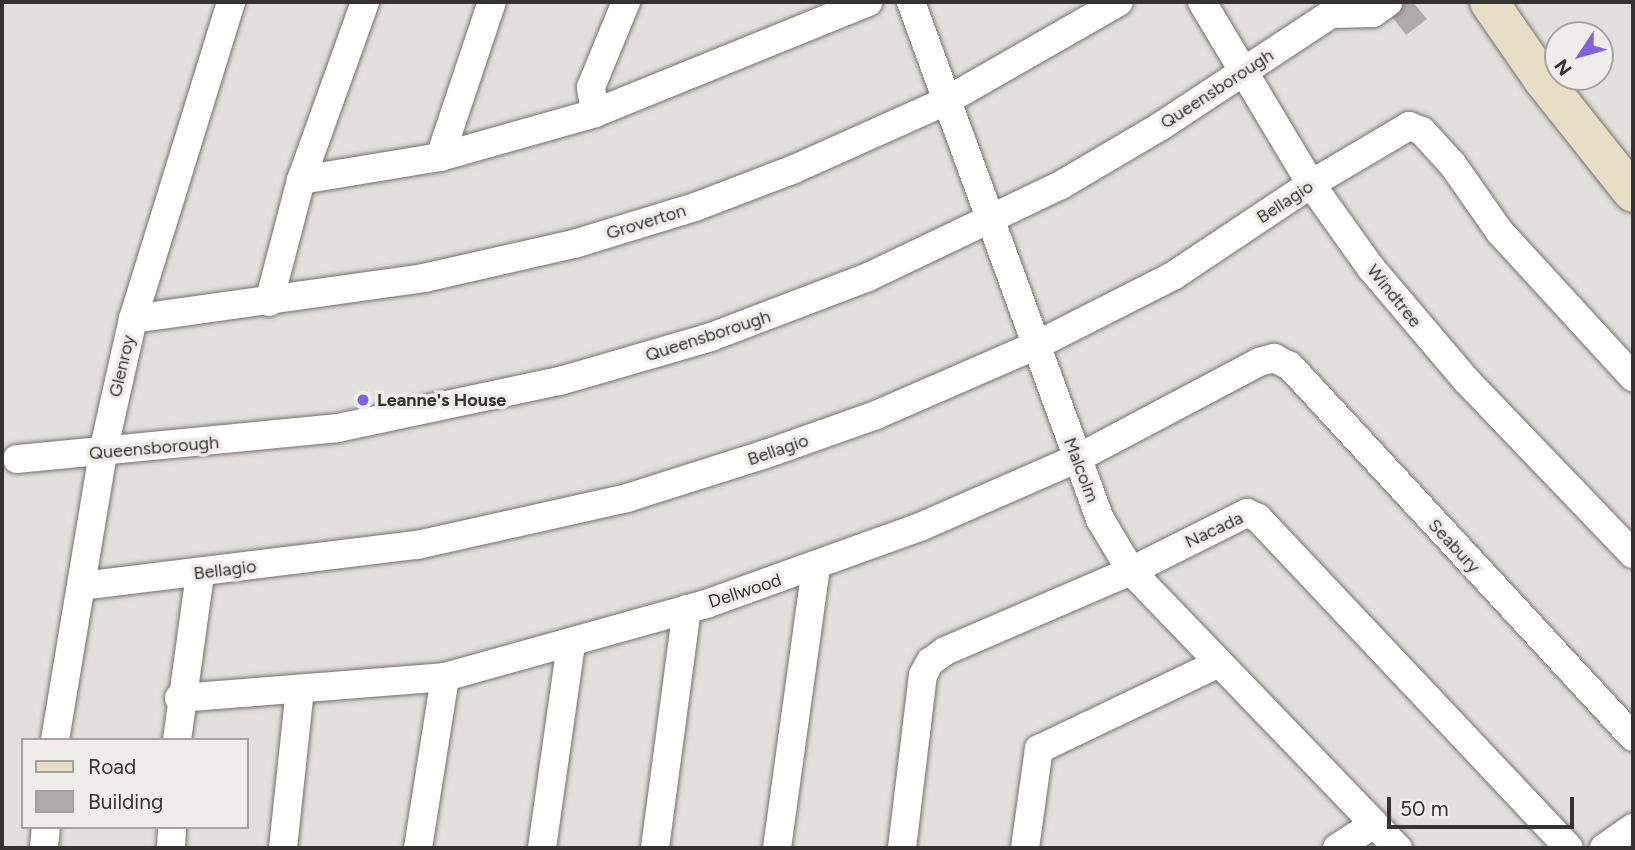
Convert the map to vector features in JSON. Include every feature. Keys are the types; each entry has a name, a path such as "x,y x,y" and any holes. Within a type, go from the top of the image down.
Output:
{"street":[{"name":"Glenroy","path":"55,738 103,452 132,319 231,2"},
{"path":"269,302 301,180 365,2"},
{"path":"440,157 492,2"},
{"path":"595,113 591,87 625,2"},
{"path":"301,180 440,157 595,113 868,2"},
{"name":"Malcolm","path":"911,2 1100,519 1131,571 1217,664 1398,848"},
{"name":"Groverton","path":"132,319 269,302 425,278 574,244 695,207 792,170 946,101 1119,2"},
{"name":"Windtree","path":"1202,2 1242,73 1311,184 1407,314 1633,555"},
{"path":"1333,8 1373,13 1389,2"},
{"path":"1489,2 1543,80 1633,193"},
{"name":"Queensborough","path":"7,460 338,428 560,381 711,337 794,307 991,220 1161,127 1333,8"},
{"name":"Bellagio","path":"82,586 200,574 417,545 628,498 876,415 1035,346 1173,276 1311,184 1409,126 1422,131 1453,165 1500,232 1633,377"},
{"name":"Dellwood","path":"179,698 445,677 571,644 687,609 816,568 1076,459 1259,362 1274,358"},
{"name":"Seabury","path":"1274,358 1290,366 1633,737"},
{"name":"Nacada","path":"902,848 923,675 930,662 945,651 1131,571 1247,513 1258,518 1569,848"},
{"path":"777,848 816,568"},
{"path":"177,738 179,698 200,574"},
{"path":"655,848 687,609"},
{"path":"542,848 571,644"},
{"path":"1025,848 1039,750 1217,664"},
{"path":"418,848 445,677"},
{"path":"283,848 300,689"},
{"path":"1337,848 1374,824"},
{"path":"1604,848 1633,828"},
{"path":"44,848 46,829"},
{"path":"171,848 172,829"}],"building":[{"path":"1404,2 1413,2 1427,19 1406,35 1389,13"}],"place":[{"name":"Leanne's House","path":"363,400"}]}
